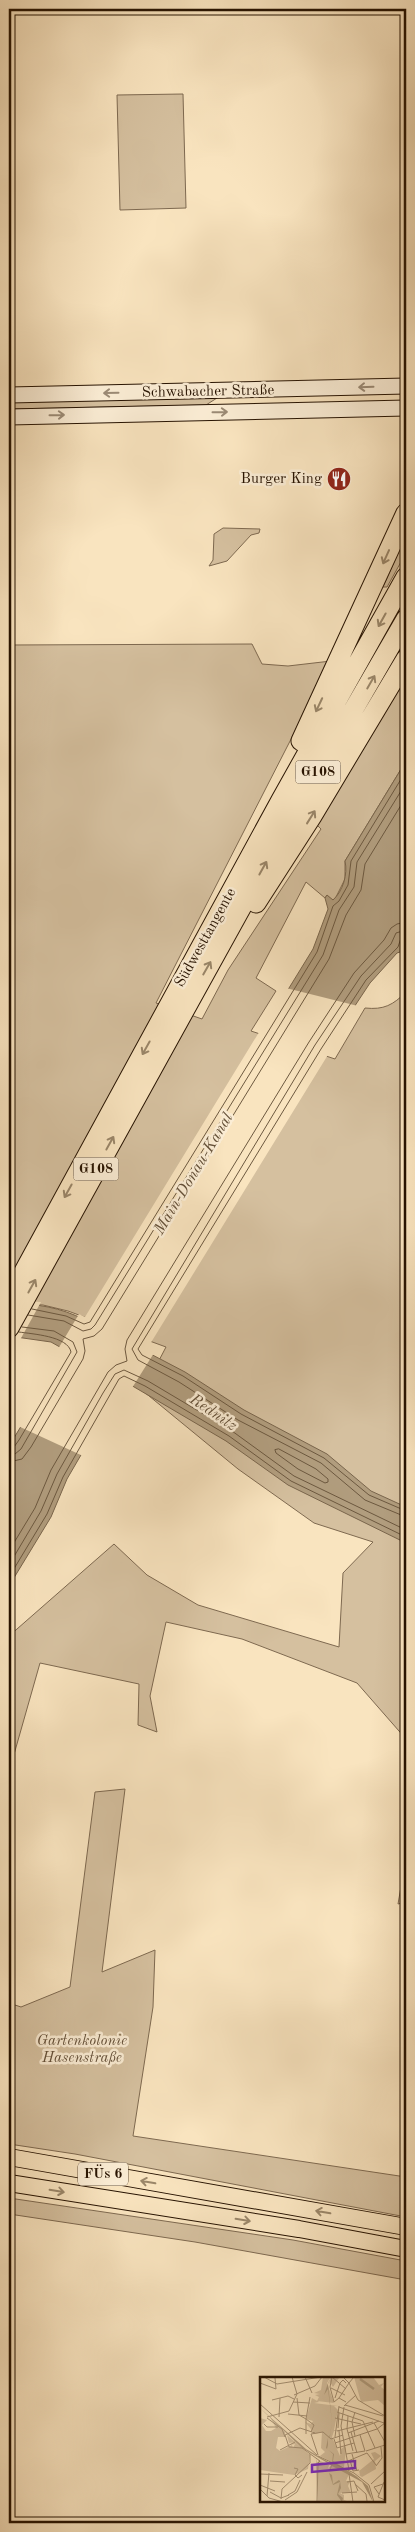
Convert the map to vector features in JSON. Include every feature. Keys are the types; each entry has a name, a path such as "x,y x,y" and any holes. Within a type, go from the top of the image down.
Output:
{"highway":[{"path":"250,858 273,795 316,710 406,513"},
{"name":"Südwesttangente","path":"9,1328 176,1008 250,858 406,578"},
{"name":"Südwesttangente","path":"9,1299 176,1008 231,926 406,619"},
{"path":"231,926 259,900 406,659"}],"main road":[{"name":"Schwabacher Straße","path":"9,395 406,386"},
{"name":"Schwabacher Straße","path":"9,416 406,408"},
{"name":"FÜs 6","path":"9,2157 406,2227"},
{"name":"FÜs 6","path":"9,2183 195,2212 406,2249"}],"green space":[{"path":"183,94 186,208 120,210 117,95"},
{"path":"217,398 206,405 9,409 9,401"},
{"path":"223,528 260,529 259,533 251,535 227,561 209,566 213,560 214,534"},
{"path":"406,535 406,553 387,587 383,587"},
{"path":"252,644 262,664 288,666 331,661 156,1003 202,1019 228,970 321,829 315,823 406,675 406,761 345,861 345,879 335,899 332,900 327,895 325,898 306,882 256,978 276,991 251,1031 335,1059 365,1008 388,1006 406,992 406,1739 357,1683 242,1639 166,1622 150,1696 157,1732 138,1725 139,1684 40,1663 9,1772 9,1636 114,1544 147,1575 198,1605 339,1647 343,1573 373,1542 314,1523 238,1469 143,1391 166,1347 68,1311 43,1305 9,1303 9,645"},
{"name":"Gartenkolonie Hasenstraße","path":"125,1789 102,1972 155,1950 153,2007 133,2136 406,2177 406,2217 75,2154 9,2144 9,2003 21,2007 70,1987 95,1792"},
{"path":"406,1858 406,1902 398,1904"},
{"path":"9,2198 293,2240 406,2261 406,2280 195,2242 9,2214"}],"water":[{"path":"406,761 406,936 403,944 406,946 406,950 397,953 370,983 325,1051 143,1350 185,1372 244,1410 327,1454 371,1491 406,1507 406,1543 288,1485 226,1441 124,1381 67,1479 51,1517 9,1586 9,1446 67,1351 51,1342 9,1336 9,1303 48,1307 67,1312 85,1320 313,949 328,909 325,898 327,895 333,900 340,892 345,877 345,861"}],"pier":[{"path":"286,988 358,1006 147,1349 154,1353 132,1388 125,1384 83,1456 18,1426 63,1351 58,1349 79,1314 85,1317"},
{"path":"9,1300 41,1302 20,1340 9,1339"}],"place":[{"name":"Burger King","path":"339,479"}],"water label":[{"name":"Main-Donau-Kanal","path":"194,1174"},
{"name":"Rednitz","path":"213,1413"}]}
